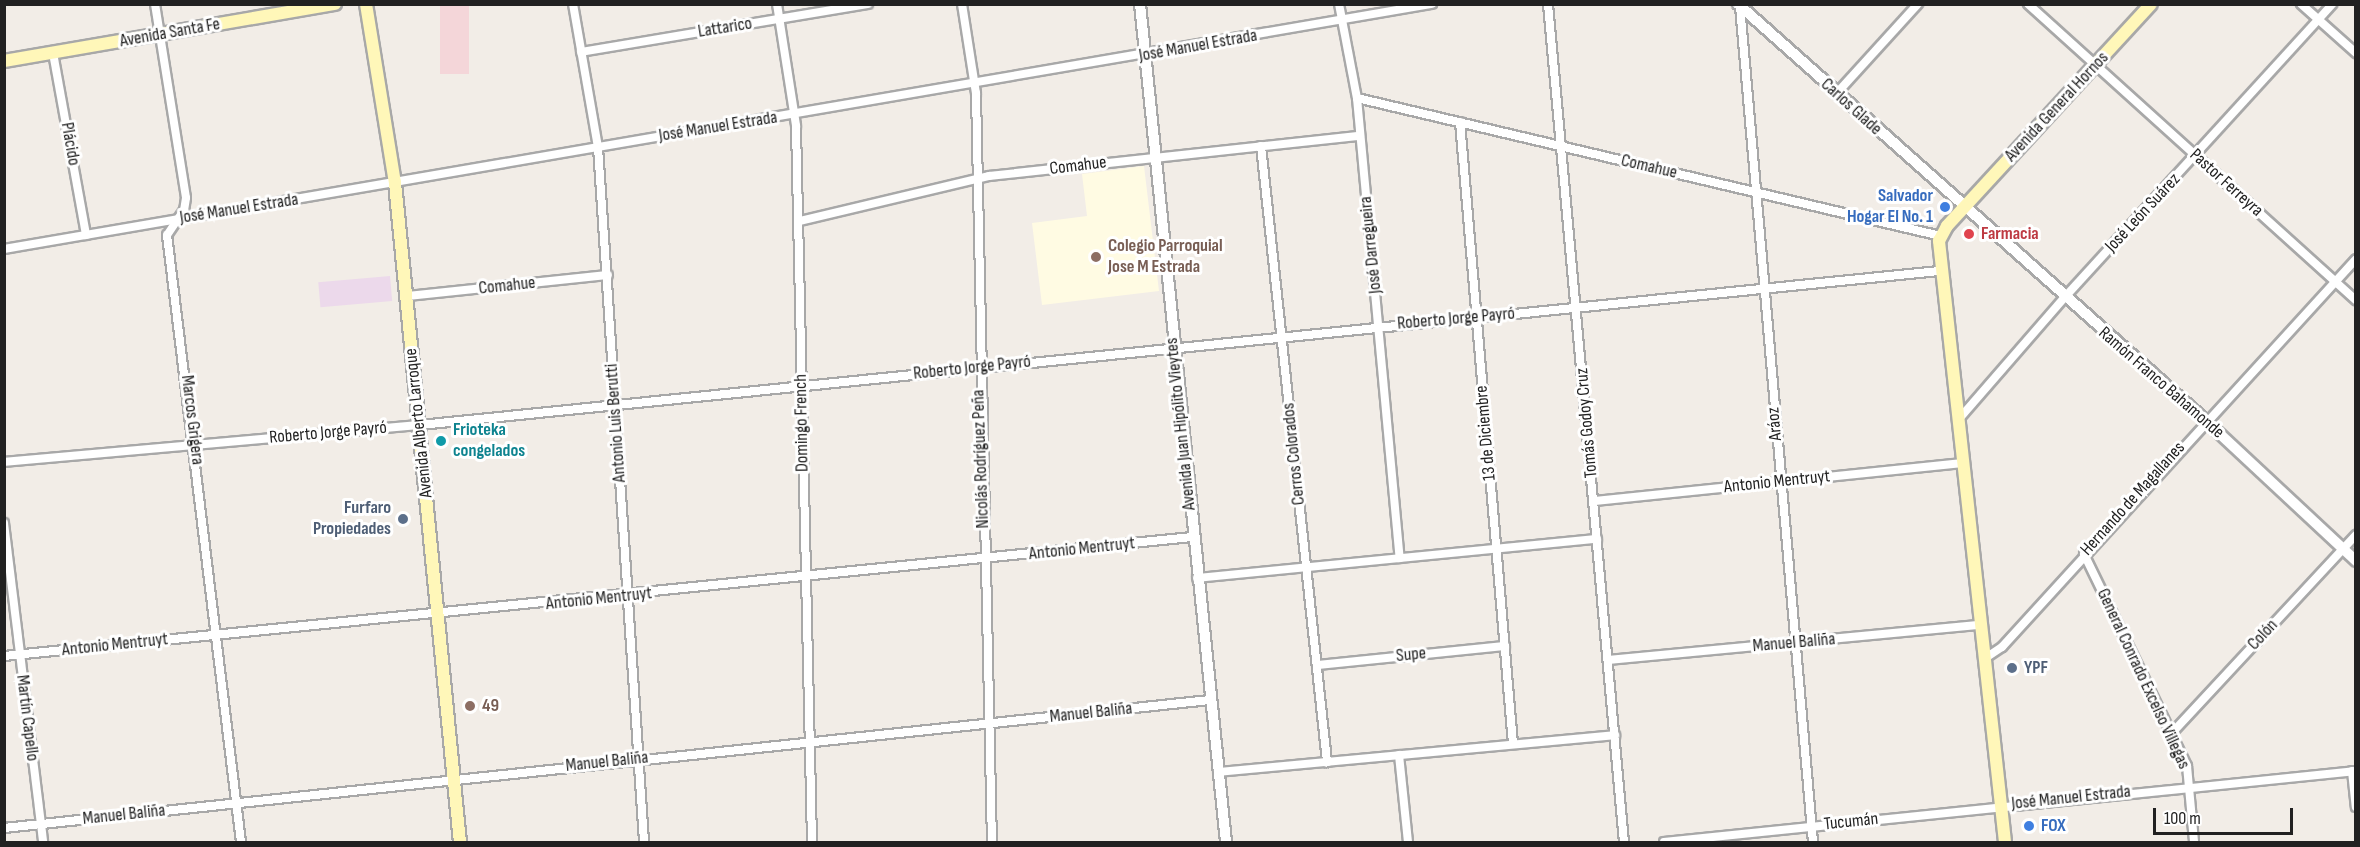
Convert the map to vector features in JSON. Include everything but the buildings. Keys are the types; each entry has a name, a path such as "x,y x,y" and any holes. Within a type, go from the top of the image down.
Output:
{"main road":[{"name":"Avenida Santa Fe","path":"4,62 335,4"},
{"name":"Avenida Alberto Larroque","path":"366,4 395,183 460,843"},
{"name":"Avenida General Hornos","path":"1941,236 1963,208 2151,4"},
{"path":"1941,236 1940,271 1956,423 2005,843"}],"street":[{"name":"Marcos Grigera","path":"154,4 186,198 167,235 195,446 241,843"},
{"name":"Antonio Luis Berutti","path":"573,4 598,147 644,843"},
{"name":"Domingo French","path":"777,4 796,114 812,843"},
{"name":"Lattarico","path":"581,52 868,4"},
{"name":"Nicolás Rodríguez Peña","path":"962,4 975,85 979,368 992,843"},
{"name":"Avenida Juan Hipólito Vieytes","path":"1140,4 1173,347 1226,843"},
{"name":"José Darregueira","path":"1339,4 1357,98 1400,558"},
{"name":"José Manuel Estrada","path":"4,249 975,85 1432,4"},
{"name":"Tomás Godoy Cruz","path":"1548,4 1563,147 1624,843"},
{"path":"1836,94 1918,4"},
{"name":"Pastor Ferreyra","path":"2028,4 2355,300"},
{"path":"2301,4 2355,53"},
{"name":"José León Suárez","path":"1956,423 2064,298 2196,156 2332,4"},
{"name":"Carlos Glade","path":"1739,5 1963,208"},
{"name":"Aráoz","path":"1739,5 1813,843"},
{"name":"Plácido","path":"53,53 86,235"},
{"name":"Comahue","path":"1357,98 1941,236"},
{"name":"13 de Diciembre","path":"1460,122 1513,744"},
{"name":"Comahue","path":"800,221 977,178 1360,136"},
{"name":"Cerros Colorados","path":"1261,146 1327,762"},
{"name":"Ramón Franco Bahamonde","path":"1963,208 2205,420 2355,561"},
{"name":"Hernando de Magallanes","path":"1984,659 2002,646 2205,420 2355,259"},
{"name":"Roberto Jorge Payró","path":"4,462 420,425 801,384 1940,271"},
{"name":"Comahue","path":"407,296 608,275"},
{"name":"Antonio Mentruyt","path":"1594,501 1961,463"},
{"name":"Martín Capello","path":"4,523 43,843"},
{"name":"Colón","path":"2171,734 2355,535"},
{"name":"Antonio Mentruyt","path":"4,656 628,596 1193,537"},
{"path":"1197,578 1597,539"},
{"name":"General Conrado Excelso Villegas","path":"2084,554 2187,766 2191,786 2194,843"},
{"name":"Manuel Baliña","path":"1608,660 1980,625"},
{"name":"Supe","path":"1317,664 1505,646"},
{"name":"Manuel Baliña","path":"4,828 454,778 1210,700"},
{"path":"1218,772 1615,735"},
{"path":"1399,755 1408,843"},
{"name":"José Manuel Estrada","path":"2002,805 2354,771"},
{"path":"2354,771 2355,807"},
{"name":"Tucumán","path":"1664,843 2002,805"}],"shaded area":[{"path":"440,5 469,5 469,74 440,74"},
{"name":"Colegio Parroquial Jose M Estrada","path":"1144,166 1159,291 1042,305 1032,223 1087,216 1082,174"},
{"path":"390,276 392,301 320,307 318,282"}],"place":[{"name":"Salvador Hogar El No. 1","path":"1945,207"},
{"name":"Farmacia","path":"1969,234"},
{"name":"Colegio Parroquial Jose M Estrada","path":"1096,257"},
{"name":"Frioteka congelados","path":"441,441"},
{"name":"Furfaro Propiedades","path":"403,519"},
{"name":"YPF","path":"2012,668"},
{"name":"49","path":"470,706"},
{"name":"FOX","path":"2029,826"}]}
